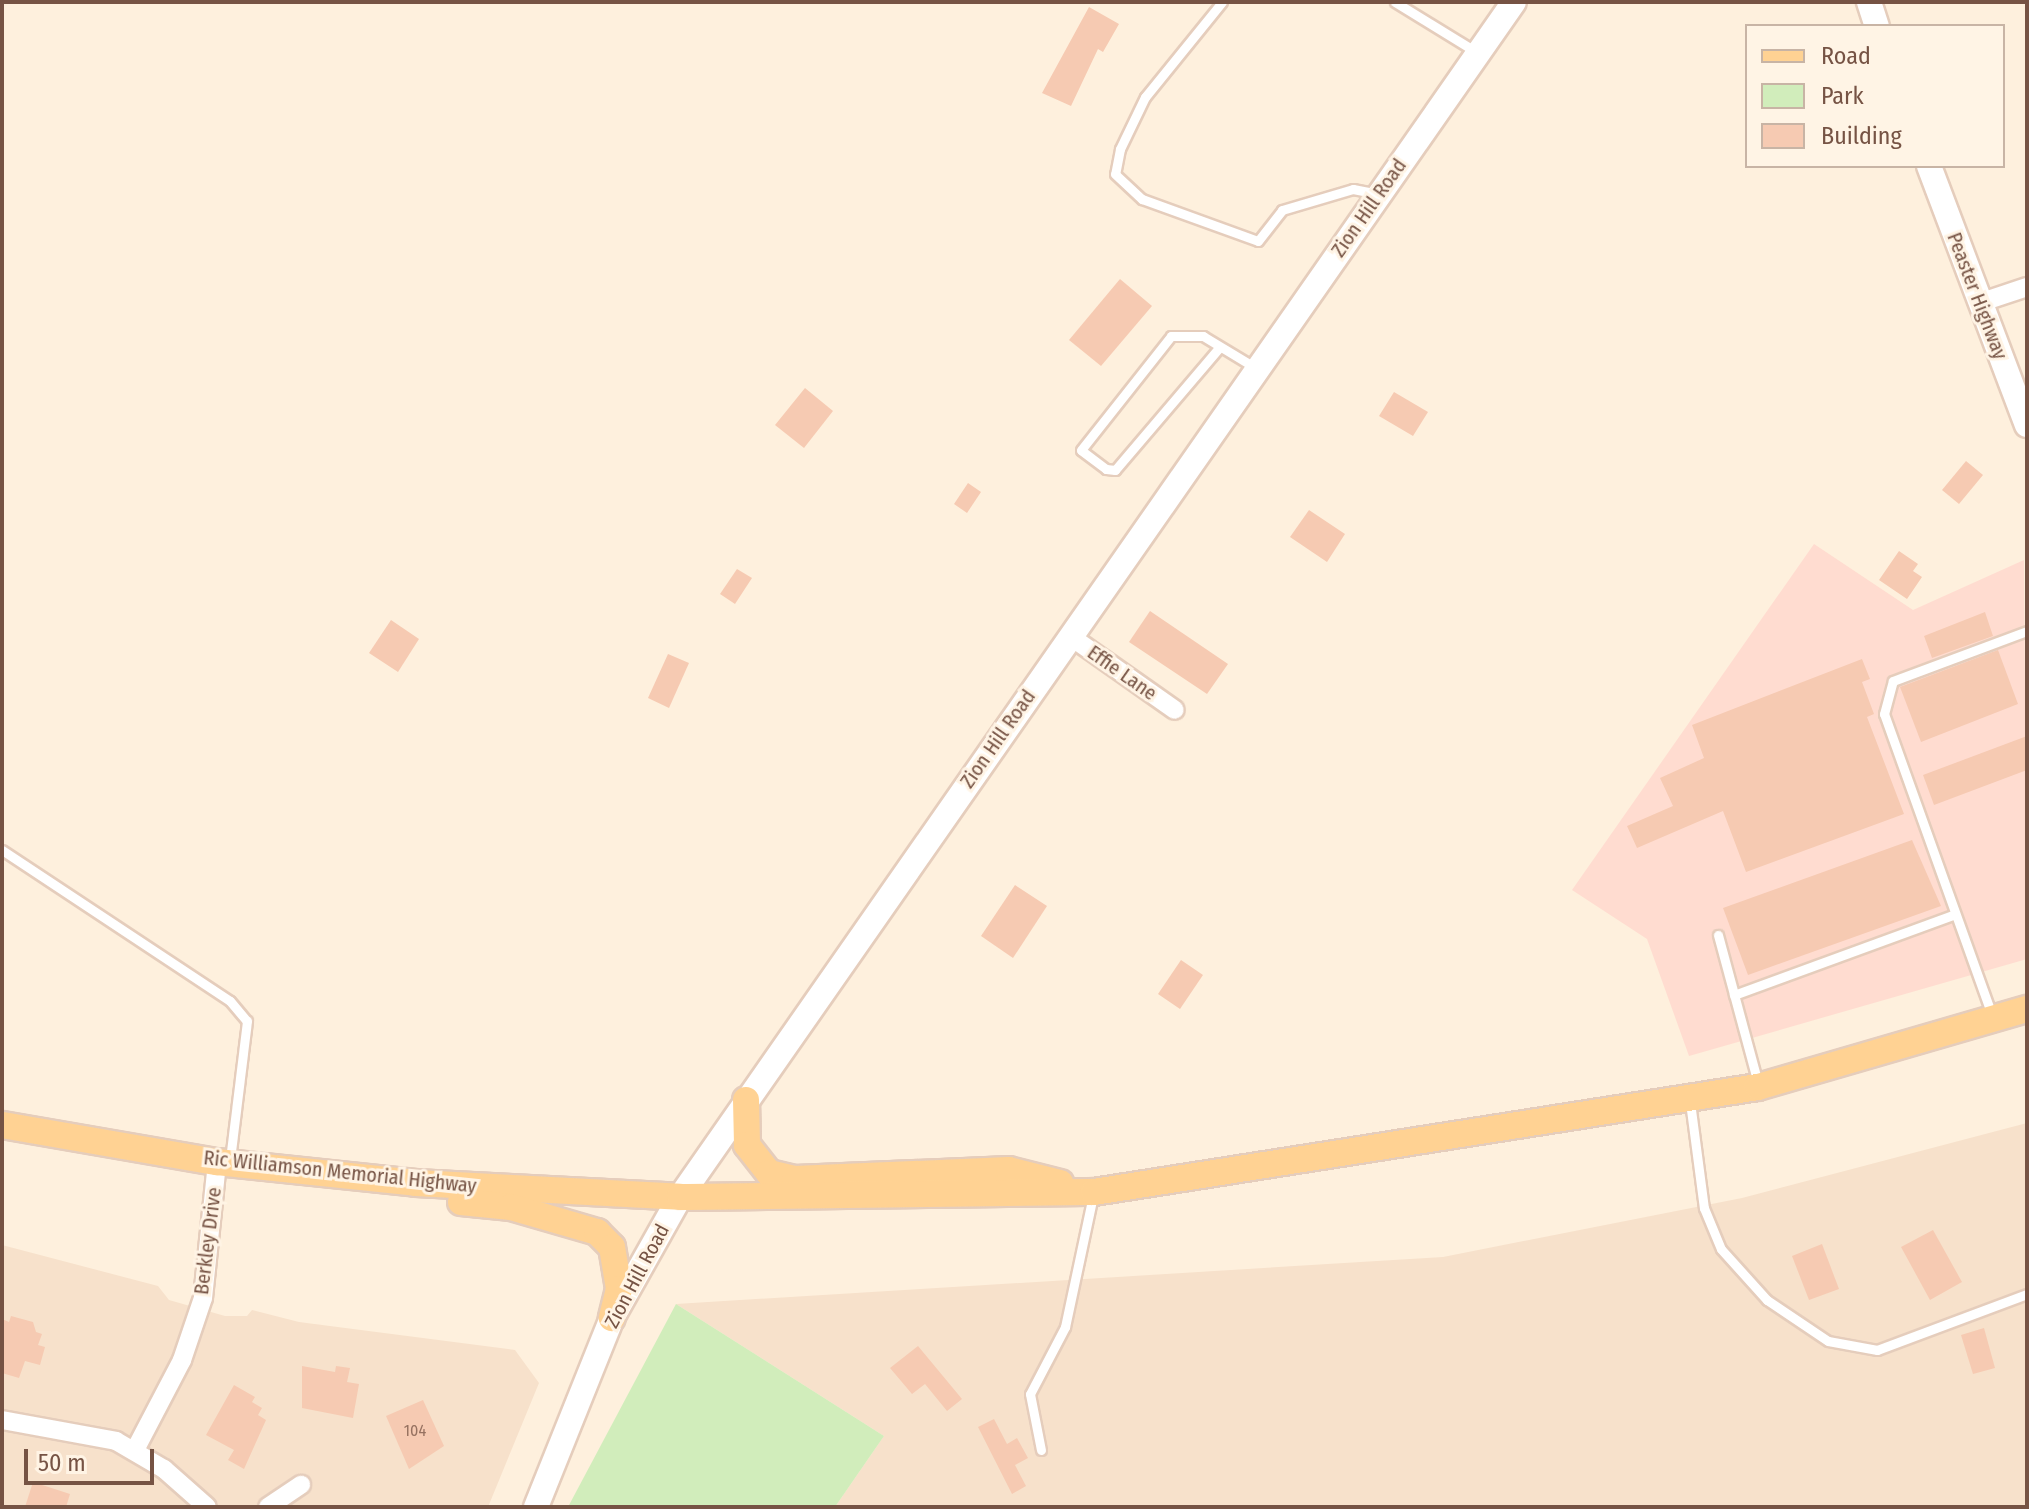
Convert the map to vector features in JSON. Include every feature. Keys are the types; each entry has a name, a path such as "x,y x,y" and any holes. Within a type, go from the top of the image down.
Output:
{"main road":[{"name":"Zion Hill Road","path":"536,1507 612,1318 680,1197 1514,2"},
{"path":"1869,2 1876,24"},
{"name":"Peaster Highway","path":"1930,168 2027,425"},
{"name":"Ric Williamson Memorial Highway","path":"2,1125 224,1162 416,1183 680,1197 1094,1192 1758,1087 2027,1009"},
{"path":"746,1100 747,1145 769,1173 795,1179 1009,1170 1094,1192"},
{"path":"224,1162 351,1193 511,1207 582,1225 612,1247 619,1289 612,1318"}],"street":[{"path":"1979,303 2027,287"},
{"name":"Effie Lane","path":"1070,636 1175,710"},
{"name":"Berkley Drive","path":"135,1450 182,1360 203,1298 224,1162"},
{"path":"2,1420 97,1434 135,1450 207,1507"},
{"path":"268,1507 301,1485"}],"lane":[{"path":"1222,2 1145,97 1120,149 1115,174 1142,199 1258,241 1282,210 1353,189 1379,194"},
{"path":"1395,2 1479,53"},
{"path":"1218,349 1115,470 1106,469 1081,450 1171,336 1203,336 1218,349 1256,368"},
{"path":"1993,1018 1884,714 1893,681 2027,631"},
{"path":"2,850 230,1001 247,1021 224,1162"},
{"path":"1734,995 1955,914"},
{"path":"1718,935 1758,1087"},
{"path":"1689,1097 1704,1208 1721,1249 1738,1273 1798,1324 1828,1341 1877,1350 2027,1294"},
{"path":"1041,1450 1030,1394 1065,1327 1094,1192"}],"shaded area":[{"path":"1814,544 1913,610 2024,560 2027,959 1689,1056 1647,939 1572,890"},
{"path":"2027,1123 2027,1507 835,1507 884,1436 676,1304 1443,1257 1742,1198"},
{"path":"2,1245 158,1286 169,1300 225,1316 247,1316 252,1310 299,1322 515,1350 539,1383 488,1507 2,1507"}],"green space":[{"path":"676,1304 884,1436 835,1507 568,1507"}],"building":[{"path":"1089,7 1119,24 1103,52 1098,49 1071,106 1042,93"},
{"path":"1120,279 1152,306 1101,366 1069,340"},
{"path":"805,388 833,411 804,448 775,425"},
{"path":"1394,392 1428,412 1413,436 1379,416"},
{"path":"1966,461 1983,475 1959,504 1942,490"},
{"path":"968,483 981,492 967,513 954,504"},
{"path":"1309,510 1345,534 1327,562 1290,537"},
{"path":"1899,551 1918,564 1913,571 1922,577 1907,599 1879,580"},
{"path":"737,569 752,578 735,604 720,594"},
{"path":"1150,611 1228,664 1207,694 1129,642"},
{"path":"1985,612 1993,636 1932,658 1924,636"},
{"path":"391,620 419,639 398,672 369,653"},
{"path":"1998,650 2018,704 1921,742 1900,687"},
{"path":"668,654 689,663 669,708 648,698"},
{"path":"1862,659 1870,679 1862,682 1874,714 1867,717 1904,814 1746,872 1723,811 1637,848 1627,826 1673,806 1660,778 1704,758 1692,725"},
{"path":"2027,736 2027,770 1934,805 1923,775"},
{"path":"1912,840 1941,906 1748,975 1723,908"},
{"path":"1015,885 1047,906 1013,958 981,936"},
{"path":"1181,960 1203,975 1180,1009 1158,994"},
{"path":"1933,1230 1962,1282 1930,1300 1901,1247"},
{"path":"1822,1244 1839,1289 1809,1300 1792,1256"},
{"path":"11,1316 33,1322 36,1332 42,1334 38,1345 45,1347 40,1365 25,1361 19,1378 2,1373 2,1319 9,1322"},
{"path":"1984,1328 1995,1368 1973,1374 1961,1335"},
{"path":"918,1346 962,1399 947,1411 925,1384 912,1394 890,1368"},
{"path":"302,1366 335,1372 336,1366 350,1368 347,1382 359,1384 353,1418 302,1408"},
{"path":"234,1385 255,1397 252,1402 262,1408 258,1415 266,1420 244,1469 228,1460 234,1450 206,1435"},
{"path":"423,1400 444,1446 409,1469 386,1416"},
{"path":"994,1419 1007,1444 1017,1438 1028,1458 1015,1465 1026,1486 1012,1494 978,1427"},
{"path":"33,1482 70,1494 66,1507 25,1507"}]}
